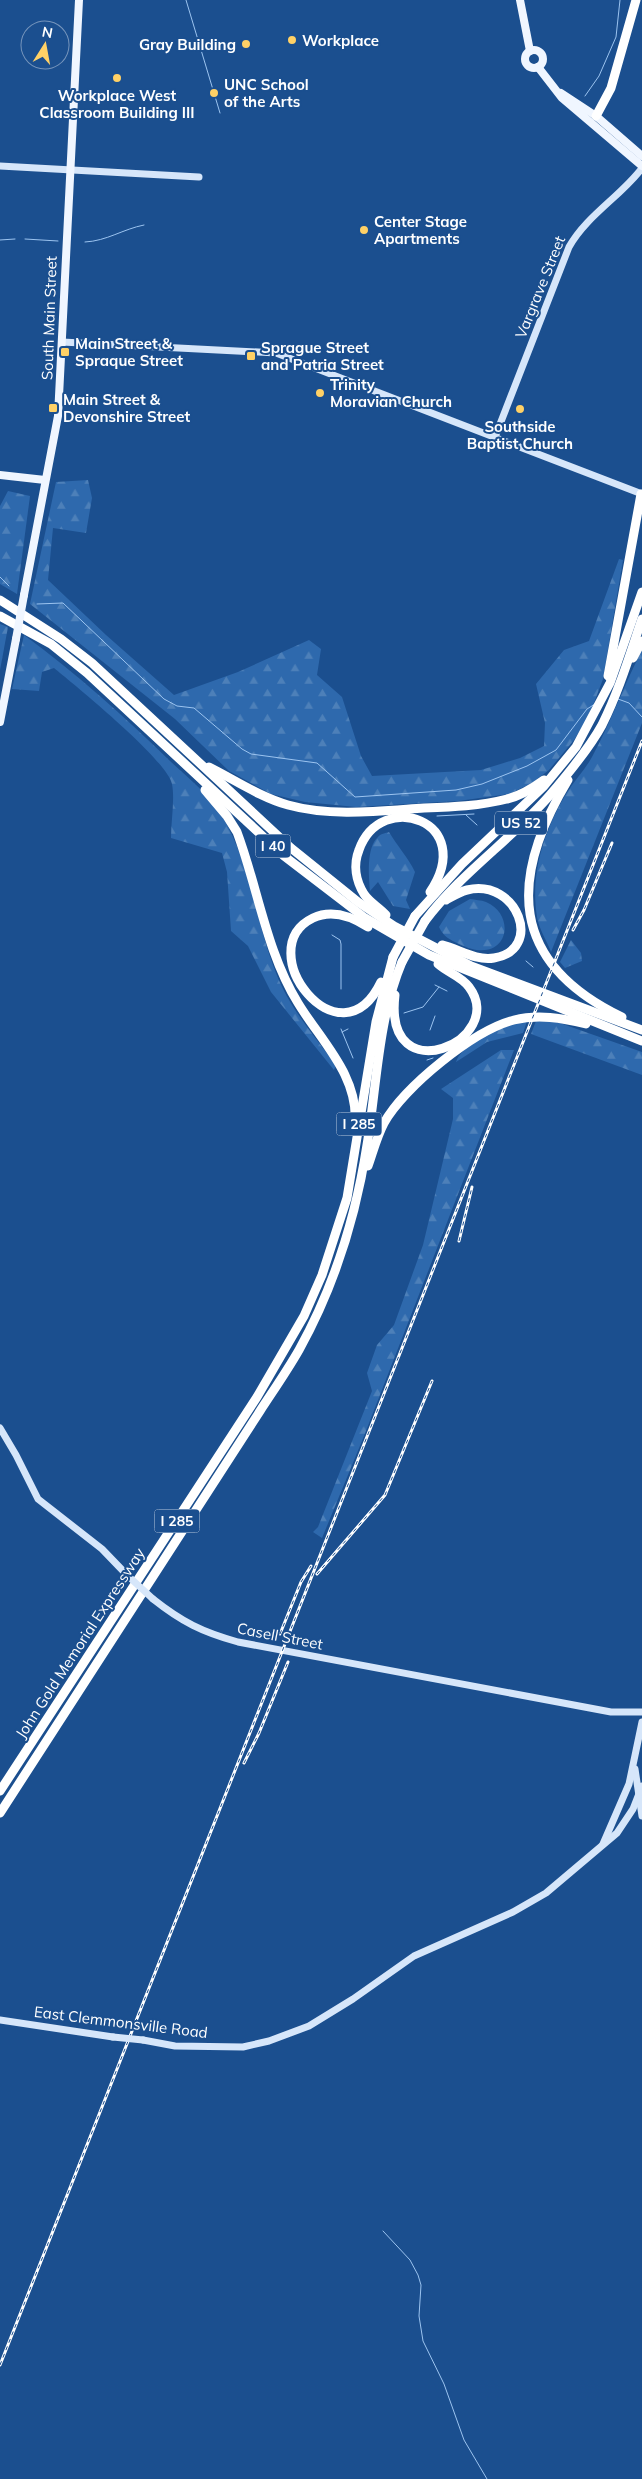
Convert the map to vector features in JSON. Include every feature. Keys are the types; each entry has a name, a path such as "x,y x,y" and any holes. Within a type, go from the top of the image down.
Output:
{"highway":[{"path":"595,121 611,88 636,0"},
{"path":"608,683 641,493"},
{"path":"608,683 642,592"},
{"name":"I 40","path":"0,600 61,639 92,663 324,877 391,924 471,966 642,1028"},
{"name":"I 40","path":"0,616 51,644 87,673 284,856 342,902 390,934 429,955 642,1042"},
{"name":"John Gold Memorial Expressway","path":"0,1813 299,1349 330,1282 350,1226 367,1147 385,1016 402,962 425,921 439,902 549,796 595,736 613,702 642,619"},
{"path":"622,678 642,641"},
{"name":"John Gold Memorial Expressway","path":"0,1791 282,1357 304,1316 322,1275 342,1216 352,1169 376,1022 393,957 416,916 445,881 544,786 558,769 583,737 599,707 608,683"},
{"path":"595,736 554,804 544,825 530,872 529,913 540,949 563,978 579,992 609,1011 642,1028"},
{"path":"166,745 212,796 237,832 283,977 298,1004 336,1057 349,1085 355,1118 352,1169"},
{"path":"198,761 272,800 312,809 367,812 471,806 508,799 532,788 558,769"},
{"path":"391,924 385,913 371,903 363,893 356,867 360,847 368,834 381,824 392,819 411,818 425,823 438,836 443,847 444,861 440,874 416,916"},
{"path":"432,945 444,945 476,958 493,958 511,949 520,933 520,919 515,906 495,892 471,889 439,902"},
{"path":"388,971 373,995 362,1007 350,1011 331,1011 314,1002 304,992 294,971 292,951 295,938 302,926 310,920 325,914 346,916 379,934 390,934"},
{"path":"398,972 394,1010 397,1026 404,1040 413,1047 429,1052 453,1045 464,1035 472,1023 476,1011 475,999 467,984 429,955"},
{"path":"350,1226 384,1123 401,1100 459,1049 496,1026 532,1017 554,1017 614,1030"},
{"path":"0,1786 20,1760"}],"main road":[{"name":"South Main Street","path":"0,722 58,416 79,0"},
{"path":"520,0 530,50 525,57 526,63 530,67 538,67 559,92 642,156"},
{"path":"530,50 538,50 543,56 543,61 538,67"},
{"path":"595,121 642,167"},
{"path":"0,166 198,177"},
{"name":"Vargrave Street","path":"495,437 568,247 581,229 614,199 642,167"},
{"path":"62,342 276,353 641,493"},
{"path":"0,475 45,480"},
{"name":"Casell Street","path":"0,1428 38,1499 102,1549 172,1616 198,1630 245,1644 611,1712 642,1712"},
{"path":"642,1722 635,1757 635,1775 642,1816"},
{"name":"East Clemmonsville Road","path":"602,1845 625,1796 635,1757"},
{"name":"East Clemmonsville Road","path":"0,2020 214,2048 242,2047 290,2035 353,1999 414,1956 513,1912 546,1893 575,1871 617,1833 624,1825 642,1786"}],"green space":[{"path":"88,480 92,498 86,533 53,528 48,580 106,635 174,695 238,672 309,640 321,649 317,675 342,697 361,756 372,776 481,770 520,758 544,746 545,723 536,684 564,650 589,641 619,559 623,560 603,679 589,716 574,740 549,770 532,783 509,794 458,801 356,807 305,802 271,794 229,771 175,719 30,604 56,482"},
{"path":"8,491 30,496 17,594 0,584 0,506"},
{"path":"0,624 8,627 0,670"},
{"path":"24,635 62,664 117,711 198,787 217,808 232,834 239,853 269,954 281,986 303,1021 336,1065 334,1070 271,992 248,946 231,931 227,872 222,853 171,838 172,784 155,758 81,690 54,668 42,672 39,691 12,689"},
{"path":"642,650 642,723 551,952 539,926 535,901 537,869 545,838 558,808 569,789 592,757"},
{"path":"389,832 415,872 406,900 410,909 393,906 378,882 370,891 369,862 372,848 379,836"},
{"path":"470,899 486,902 496,909 502,918 505,928 503,937 497,945 488,950 475,950 459,944 447,937 439,927 449,911"},
{"path":"571,940 581,953 582,961 565,968 560,962"},
{"path":"527,1021 523,1033 487,1042 456,1062 460,1054 467,1047 486,1035"},
{"path":"536,1021 557,1022 642,1052 642,1075 531,1034"},
{"path":"501,1050 514,1050 364,1436 322,1538 313,1532 318,1527 372,1391 367,1373 377,1345 394,1325 423,1245 453,1119 453,1098 441,1089"}],"waterway":[{"path":"186,0 220,113"},
{"path":"585,96 599,76 616,37 620,0"},
{"path":"85,242 101,239 144,225"},
{"path":"0,240 15,239"},
{"path":"25,239 58,241"},
{"path":"0,577 9,586"},
{"path":"37,604 63,603 164,699 177,706 194,708 242,749 251,754 317,763 355,797 456,790 482,784 527,766 556,750 587,709 595,704"},
{"path":"618,699 629,703 642,717"},
{"path":"437,816 474,814"},
{"path":"466,815 477,825"},
{"path":"332,935 340,940 341,944 341,989"},
{"path":"526,961 533,967"},
{"path":"435,985 447,991"},
{"path":"404,1013 423,1007 439,987"},
{"path":"430,1030 435,1016"},
{"path":"341,1029 353,1058"},
{"path":"342,1032 348,1029"},
{"path":"427,1060 433,1058"},
{"path":"383,2231 410,2260 418,2275 421,2285 419,2316 423,2341 444,2384 464,2440 487,2479"}],"railway":[{"path":"0,2365 642,741"},
{"path":"573,930 584,910 612,843"},
{"path":"459,1241 472,1187"},
{"path":"317,1574 385,1495 432,1381"},
{"path":"280,1634 301,1582 311,1566"},
{"path":"244,1763 259,1733 288,1662"}],"place":[{"name":"Workplace","path":"292,40"},
{"name":"Gray Building","path":"246,44"},
{"name":"Workplace West Classroom Building III","path":"117,78"},
{"name":"UNC School of the Arts","path":"214,93"},
{"name":"Center Stage Apartments","path":"364,230"},
{"name":"Main Street & Spraque Street","path":"65,352"},
{"name":"Sprague Street and Patria Street","path":"251,356"},
{"name":"Trinity Moravian Church","path":"320,393"},
{"name":"Main Street & Devonshire Street","path":"53,408"},
{"name":"Southside Baptist Church","path":"520,409"}]}
